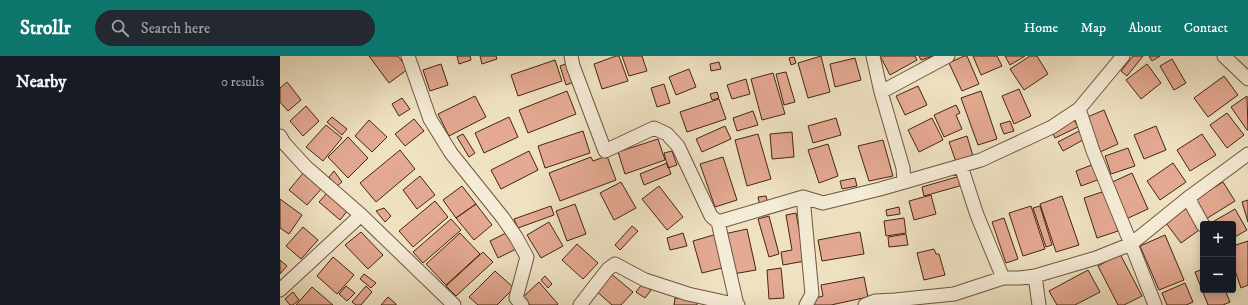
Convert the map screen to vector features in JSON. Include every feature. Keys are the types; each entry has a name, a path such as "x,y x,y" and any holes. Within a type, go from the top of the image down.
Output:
{"street":[{"path":"408,56 430,119 451,153 503,218 527,257 516,298 522,305"},
{"path":"570,56 605,151 654,128 667,134 678,146 711,216 718,222 738,305 688,294 645,280 615,264 608,269 580,305"},
{"path":"873,56 881,92 903,168 904,182"},
{"path":"881,92 948,56"},
{"path":"805,220 822,203 981,160 1052,127 1079,109 1123,56"},
{"path":"1224,56 1248,79"},
{"path":"1079,109 1092,151 1132,244 1155,305"},
{"path":"280,136 284,143 306,167 453,304"},
{"path":"865,305 876,301 954,294 1002,278 1035,276 1096,258 1132,244 1188,198 1248,154"},
{"path":"961,166 977,215 1002,278"},
{"path":"718,222 803,197 822,203"},
{"path":"803,197 812,294 806,305"},
{"path":"1188,198 1201,221"},
{"path":"280,290 360,216"},
{"path":"1035,276 1039,305"}],"building":[{"path":"369,56 398,56 408,69 389,83"},
{"path":"457,56 470,56 471,60 459,64"},
{"path":"480,56 496,56 497,59 482,64"},
{"path":"619,56 628,81 602,89 594,64"},
{"path":"622,56 642,56 647,71 629,76"},
{"path":"821,56 830,92 808,98 798,63"},
{"path":"880,56 915,56 917,60 890,75"},
{"path":"919,56 933,56 921,60"},
{"path":"967,56 979,84 962,91 949,63"},
{"path":"973,56 997,56 1002,66 981,75"},
{"path":"1005,56 1025,56 1010,65"},
{"path":"1030,56 1037,56 1048,74 1024,90 1010,69"},
{"path":"1133,56 1143,56 1127,76 1121,71"},
{"path":"1149,56 1160,56 1152,61"},
{"path":"794,57 796,63 791,65 789,58"},
{"path":"855,58 861,80 835,87 830,64"},
{"path":"1172,59 1186,83 1174,90 1160,66"},
{"path":"555,60 562,81 518,96 511,75"},
{"path":"719,62 721,69 711,71 710,64"},
{"path":"568,63 574,82 566,85 560,66"},
{"path":"441,64 448,85 430,91 423,70"},
{"path":"1147,64 1161,83 1141,99 1126,80"},
{"path":"689,69 696,87 676,95 669,77"},
{"path":"786,72 795,102 784,105 776,74"},
{"path":"773,73 785,114 762,120 751,79"},
{"path":"1224,76 1238,95 1208,117 1194,98"},
{"path":"746,79 750,94 732,99 727,85"},
{"path":"287,82 301,100 288,111 280,102 280,88"},
{"path":"664,84 670,103 657,107 651,88"},
{"path":"918,86 927,105 905,115 896,96"},
{"path":"1019,89 1031,116 1014,124 1002,96"},
{"path":"567,91 576,114 528,133 519,110"},
{"path":"981,91 997,139 978,145 961,98"},
{"path":"717,92 719,98 712,100 710,94"},
{"path":"475,96 486,117 449,136 438,114"},
{"path":"1247,96 1248,130 1231,107"},
{"path":"402,98 410,109 399,116 392,104"},
{"path":"719,99 726,119 687,132 680,112"},
{"path":"956,105 960,113 956,115 962,129 944,137 934,115"},
{"path":"306,106 319,121 303,136 290,121"},
{"path":"1104,110 1118,144 1100,152 1085,118"},
{"path":"753,111 758,125 737,131 733,118"},
{"path":"1227,113 1244,135 1227,148 1210,125"},
{"path":"332,117 347,129 342,135 327,122"},
{"path":"509,117 518,137 484,153 475,133"},
{"path":"836,118 841,135 813,143 808,126"},
{"path":"932,118 943,140 919,152 908,130"},
{"path":"1073,118 1078,127 1055,138 1051,129"},
{"path":"414,119 424,131 405,146 395,134"},
{"path":"369,120 387,137 372,152 355,136"},
{"path":"1010,121 1014,131 1004,134 1000,124"},
{"path":"326,125 342,138 323,161 306,147"},
{"path":"725,126 731,139 702,152 696,139"},
{"path":"1156,126 1166,150 1144,159 1134,135"},
{"path":"583,131 590,153 545,168 538,146"},
{"path":"1079,131 1083,140 1063,151 1058,142"},
{"path":"792,132 794,157 772,159 770,134"},
{"path":"463,134 475,153 469,157 457,137"},
{"path":"758,134 771,179 747,186 735,140"},
{"path":"1202,134 1216,155 1190,171 1177,150"},
{"path":"967,136 973,156 956,162 949,142"},
{"path":"348,137 368,158 348,178 328,157"},
{"path":"658,139 665,160 625,174 618,152"},
{"path":"883,140 893,176 869,181 858,146"},
{"path":"828,144 838,176 819,183 808,150"},
{"path":"1128,148 1135,166 1111,174 1105,156"},
{"path":"400,150 415,169 376,202 360,183"},
{"path":"529,151 538,170 501,189 491,170"},
{"path":"672,151 677,165 668,168 664,153"},
{"path":"607,156 616,180 560,201 549,173 591,157 593,161"},
{"path":"723,157 737,200 715,207 700,164"},
{"path":"667,163 671,174 644,185 640,174"},
{"path":"1173,163 1186,182 1160,200 1147,181"},
{"path":"1094,164 1100,179 1081,186 1076,171"},
{"path":"334,171 342,182 337,186 329,177"},
{"path":"304,172 322,188 307,205 289,190"},
{"path":"1132,173 1148,209 1124,220 1108,184"},
{"path":"420,176 435,195 417,209 403,190"},
{"path":"960,176 963,185 924,196 922,187"},
{"path":"855,178 857,186 842,189 840,181"},
{"path":"621,182 636,208 614,220 600,193"},
{"path":"1223,182 1235,201 1206,219 1194,200"},
{"path":"462,186 476,204 456,218 443,200"},
{"path":"659,186 683,217 667,230 642,199"},
{"path":"1105,191 1118,231 1097,238 1084,198"},
{"path":"328,192 348,210 340,220 319,202"},
{"path":"931,195 936,214 914,220 909,201"},
{"path":"766,196 768,204 760,206 758,197"},
{"path":"1062,196 1079,245 1056,252 1040,204"},
{"path":"280,199 302,215 289,234 280,228"},
{"path":"1248,200 1248,222 1242,202"},
{"path":"435,201 448,217 413,247 399,231"},
{"path":"476,204 492,225 474,240 456,218"},
{"path":"575,204 586,234 567,241 556,211"},
{"path":"551,206 554,215 518,228 514,219"},
{"path":"1031,206 1045,249 1023,256 1009,213"},
{"path":"1040,206 1052,245 1046,247 1033,208"},
{"path":"899,207 900,214 887,216 886,210"},
{"path":"384,208 391,216 385,222 376,211"},
{"path":"1187,208 1200,225 1200,229 1181,243 1166,223"},
{"path":"1235,209 1247,230 1236,236 1236,221 1214,221"},
{"path":"796,213 805,261 783,265 781,252 792,250 786,215"},
{"path":"769,216 779,254 769,257 758,219"},
{"path":"904,218 906,233 886,236 884,221"},
{"path":"1004,218 1018,259 1006,263 992,222"},
{"path":"451,219 461,230 423,263 413,252"},
{"path":"549,222 563,246 541,258 527,235"},
{"path":"632,226 638,231 620,250 615,245"},
{"path":"303,227 318,240 301,259 286,246"},
{"path":"747,229 756,270 733,274 724,234"},
{"path":"510,231 518,248 498,258 490,241"},
{"path":"361,232 383,255 368,269 345,245"},
{"path":"860,232 864,254 822,261 818,240"},
{"path":"460,233 480,254 446,285 426,264"},
{"path":"683,233 687,246 670,250 667,238"},
{"path":"717,234 726,267 702,273 693,241"},
{"path":"906,234 908,245 889,247 888,237"},
{"path":"1165,235 1184,280 1159,290 1140,246"},
{"path":"1248,241 1248,285 1241,288 1236,274 1236,245"},
{"path":"577,244 598,263 583,279 562,260"},
{"path":"934,249 936,254 939,254 945,275 924,280 917,253"},
{"path":"483,252 493,262 456,296 446,286"},
{"path":"1120,254 1142,296 1124,305 1118,305 1098,266"},
{"path":"333,257 354,275 337,294 317,276"},
{"path":"280,260 287,266 280,274"},
{"path":"781,268 784,298 769,299 767,270"},
{"path":"1088,270 1100,292 1075,305 1057,305 1049,291"},
{"path":"1200,270 1200,285 1195,272"},
{"path":"495,271 514,288 497,305 478,305 469,297"},
{"path":"609,272 633,292 621,305 612,305 594,289"},
{"path":"364,274 376,283 371,288 360,279"},
{"path":"545,276 552,284 548,288 541,280"},
{"path":"864,277 868,297 831,305 813,305 812,299 823,296 821,285"},
{"path":"539,282 558,304 557,305 530,305 523,297"},
{"path":"643,283 651,290 645,298 636,292"},
{"path":"1185,283 1193,302 1186,305 1167,305 1162,293"},
{"path":"346,286 355,293 347,301 339,294"},
{"path":"366,286 372,292 361,305 356,305 352,302"},
{"path":"312,287 333,305 296,305"},
{"path":"293,292 299,300 293,305 290,305 285,299"},
{"path":"1203,293 1226,293 1230,302 1223,305 1208,305"},
{"path":"388,297 396,304 396,305 381,305"},
{"path":"675,298 697,300 697,305 674,305"}]}
